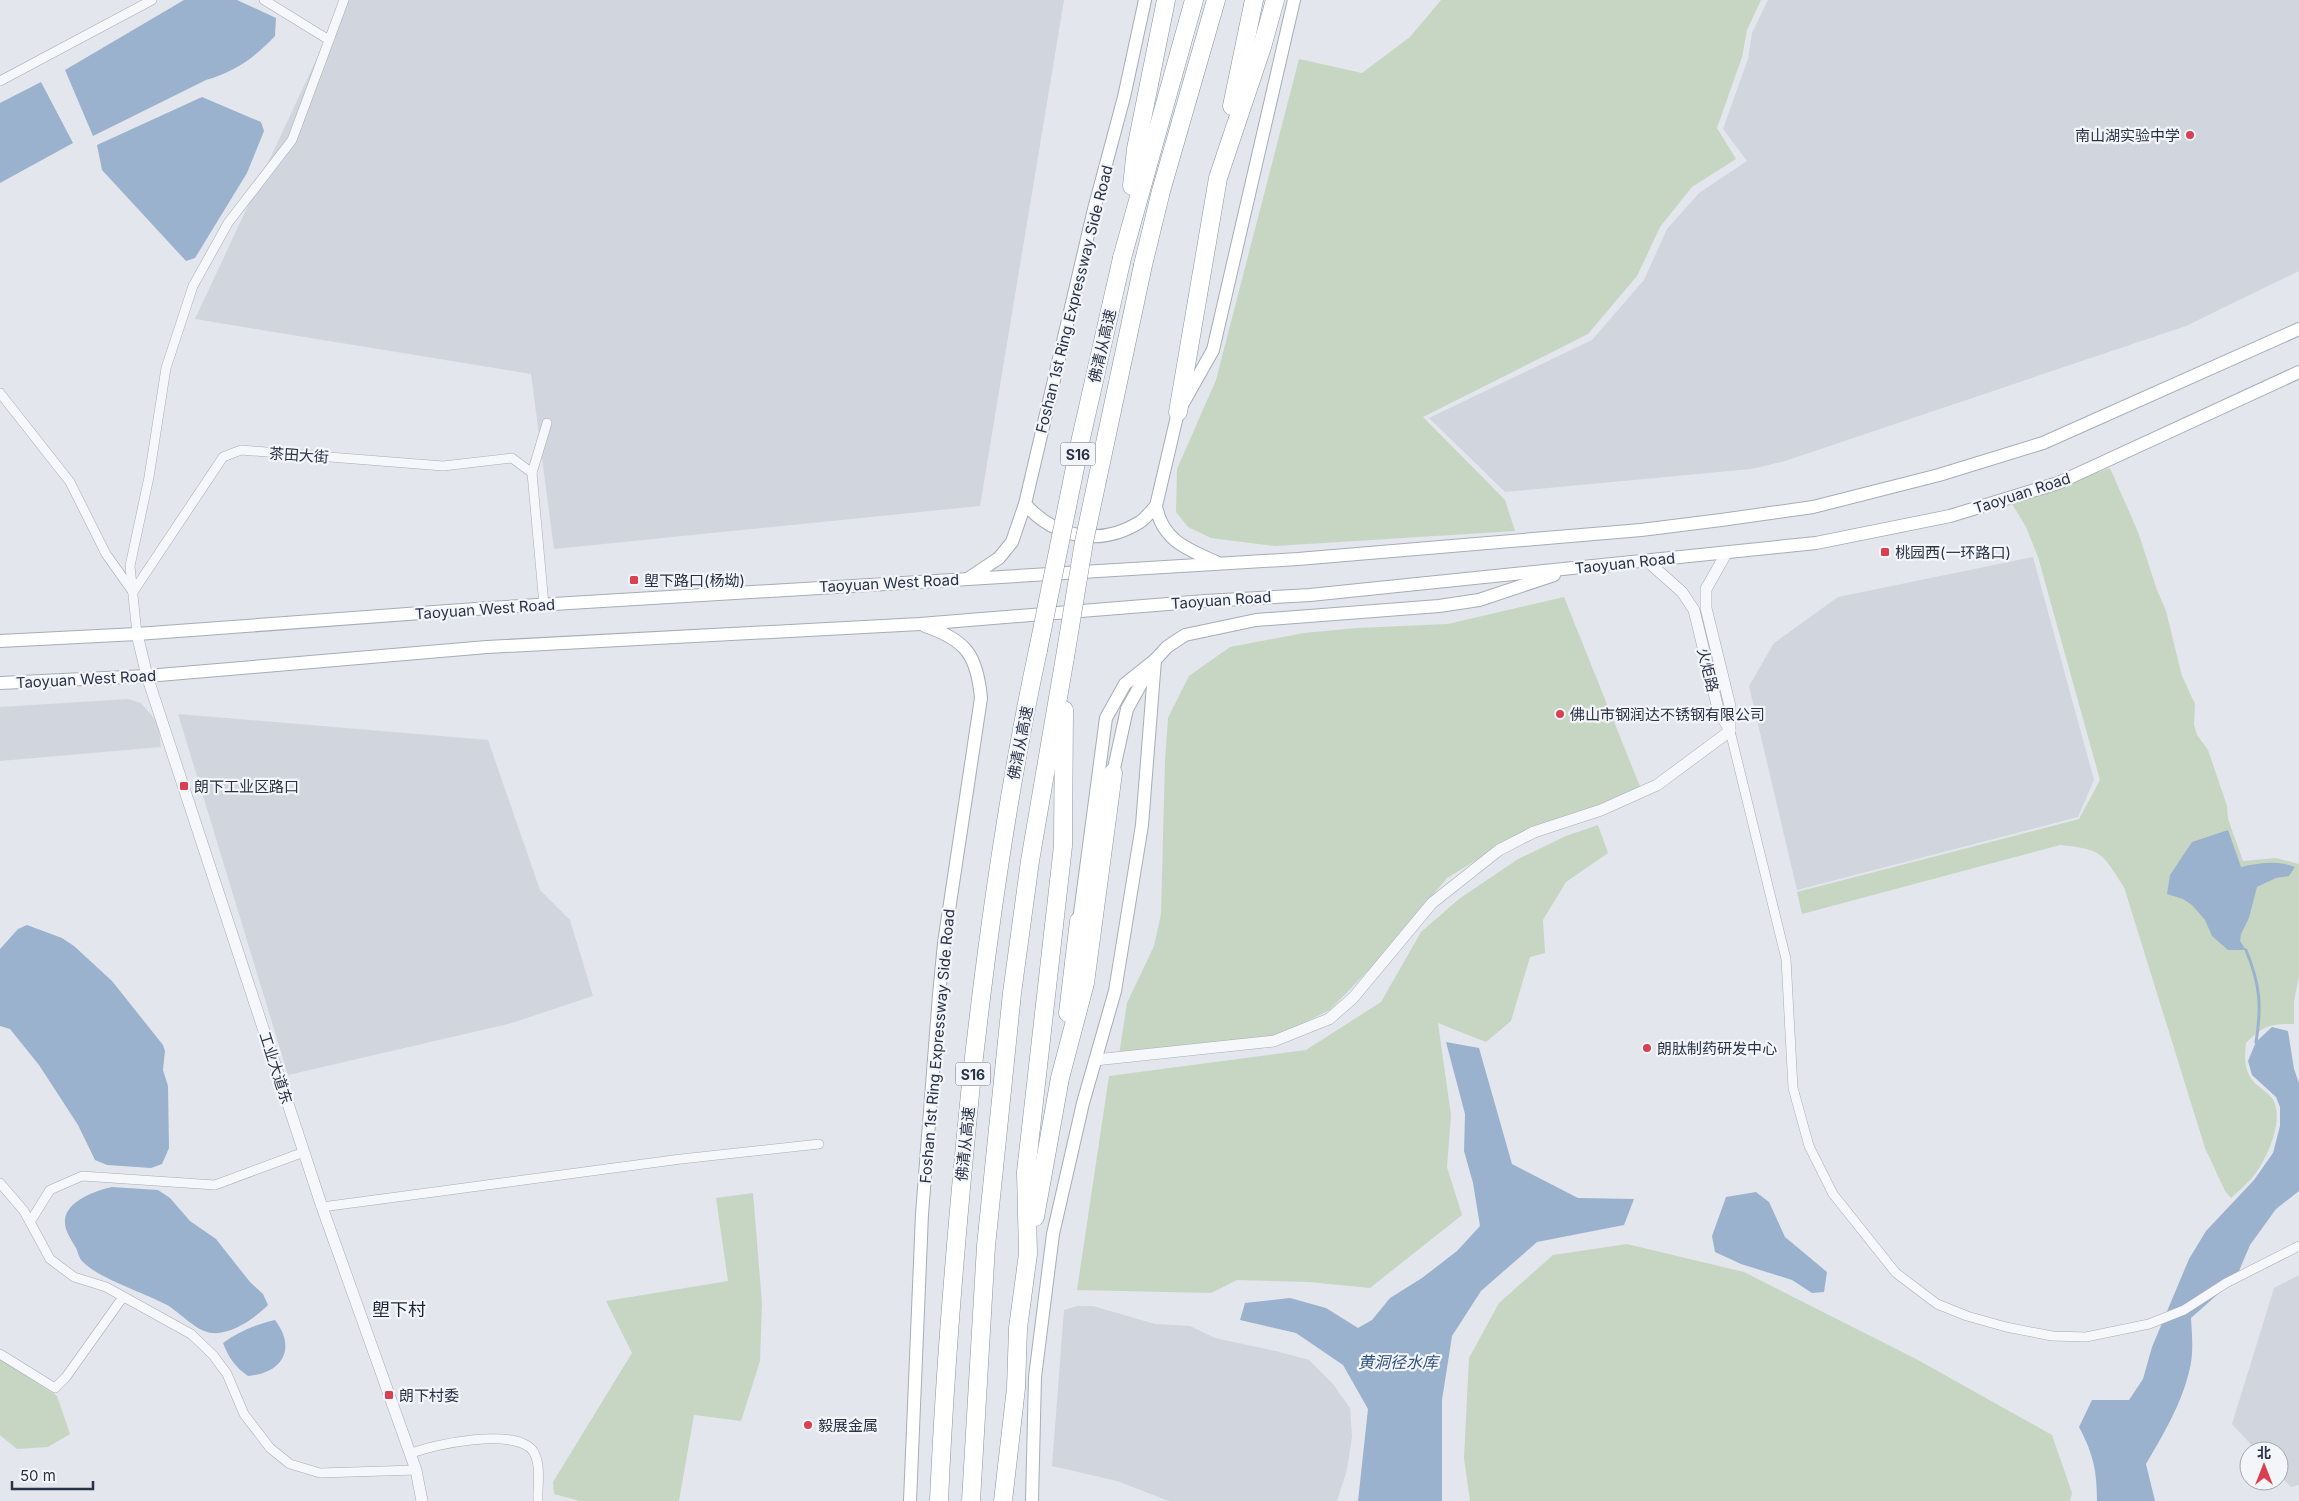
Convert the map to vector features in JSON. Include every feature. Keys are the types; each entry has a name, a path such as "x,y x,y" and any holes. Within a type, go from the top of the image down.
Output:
{"highway":[{"path":"1127,235 1136,149 1166,0"},
{"name":"佛清从高速","path":"939,1501 955,1244 987,940 1021,730 1127,235 1194,0"},
{"name":"佛清从高速","path":"971,1501 986,1246 1013,985 1030,861 1091,507 1144,265 1172,154 1216,0"},
{"path":"1178,412 1218,178 1254,0"},
{"path":"1218,178 1262,48 1275,0"},
{"path":"1028,1254 1026,1172 1063,846 1065,657"},
{"path":"1060,1078 1085,984 1113,773"},
{"path":"1003,1501 1016,1388 1018,1328 1028,1254 1060,1078 1079,921"},
{"path":"1008,1455 1008,1501"}],"main road":[{"name":"Foshan 1st Ring Expressway Side Road","path":"969,578 999,558 1012,542 1025,504 1094,208 1124,97 1145,0"},
{"path":"1218,564 1179,543 1169,535 1159,521 1156,506 1178,412 1213,350 1294,0"},
{"name":"Taoyuan Road","path":"969,578 1218,564 1642,530 1813,507 1939,475 2043,443 2299,329"},
{"name":"Taoyuan Road","path":"920,624 1205,601 1310,595 1816,543 1950,516 2050,486 2299,372"},
{"path":"1025,504 1048,525 1072,534 1094,538 1120,531 1140,521 1156,506"},
{"path":"1079,921 1106,718 1125,684 1155,660 1167,647 1185,635 1256,620 1439,606 1479,600 1575,568"},
{"name":"Taoyuan West Road","path":"0,641 137,634 544,605 969,578"},
{"name":"Foshan 1st Ring Expressway Side Road","path":"910,1501 922,1214 938,995 944,943 981,698 979,680 973,658 963,646 946,633 920,624"},
{"name":"Taoyuan West Road","path":"0,684 148,676 487,647 920,624"},
{"path":"1113,773 1127,709 1155,660"},
{"path":"1032,1501 1035,1377 1053,1234 1083,1103 1115,991 1142,824 1155,660"}],"street":[{"path":"0,81 152,0"},
{"path":"264,0 329,40"},
{"path":"137,634 130,566 149,477 166,368 193,286 228,223 292,140 344,0"},
{"path":"0,393 70,482 106,554 133,592"},
{"path":"544,605 532,473 546,423"},
{"name":"茶田大街","path":"133,592 223,457 241,450 443,466 512,458 532,473"},
{"name":"火炬路","path":"1727,552 1706,589 1706,608 1730,706 1730,730"},
{"name":"火炬路","path":"1646,560 1682,592 1694,610 1718,709 1730,730"},
{"name":"工业大道东","path":"137,634 148,676 322,1207 416,1470 422,1501"},
{"path":"1095,1060 1274,1041 1329,1019 1353,998 1432,903 1499,850 1534,832 1601,810 1657,785 1730,730 1786,959 1793,1088 1809,1146 1833,1194 1896,1273 1936,1304 1967,1316 2006,1327 2052,1336 2086,1337 2149,1324 2184,1310 2226,1283 2299,1246"},
{"path":"322,1207 681,1159 819,1144"},
{"path":"30,1222 50,1190 82,1176 215,1185 304,1152"},
{"path":"0,1183 24,1211 50,1259 74,1277 106,1287 191,1334 213,1355 227,1374 244,1414 270,1448 290,1464 320,1474 416,1470"},
{"path":"0,1354 55,1388 66,1377 123,1297"},
{"path":"410,1454 422,1448 481,1438 519,1441 533,1451 538,1468 538,1501"}],"shaded area":[{"path":"344,0 1064,0 980,506 554,549 531,374 195,319"},
{"path":"1768,0 2299,0 2299,271 2186,326 1785,461 1751,469 1505,492 1429,418 1592,340 1644,280 1667,229 1699,193 1747,161 1723,129 1748,59 1752,33"},
{"path":"2033,557 2094,780 2078,817 1797,890 1749,686 1774,643 1838,597"},
{"path":"128,699 141,703 158,723 161,747 0,761 0,707"},
{"path":"178,714 488,740 540,890 570,920 593,996 512,1023 288,1075"},
{"path":"2299,1275 2299,1485 2291,1487 2289,1485 2289,1441 2248,1441 2232,1424 2274,1288"},
{"path":"1077,1306 1093,1306 1155,1324 1190,1326 1215,1338 1309,1360 1333,1384 1350,1408 1352,1437 1347,1470 1337,1501 1169,1501 1117,1481 1052,1466 1064,1310"}],"green space":[{"path":"1441,0 1761,0 1747,30 1742,57 1717,128 1736,159 1692,187 1660,227 1637,276 1588,334 1423,417 1505,500 1515,531 1275,546 1211,538 1188,527 1176,512 1177,469 1216,380 1299,59 1362,73 1410,37"},
{"path":"2110,468 2138,532 2166,611 2182,676 2195,704 2194,725 2197,735 2208,750 2227,806 2228,819 2243,861 2276,858 2299,864 2299,976 2294,1001 2294,1024 2279,1024 2263,1029 2246,1043 2245,1049 2247,1071 2257,1085 2272,1098 2276,1107 2275,1128 2268,1151 2257,1172 2231,1198 2225,1191 2205,1148 2124,887 2111,867 2100,855 2085,848 2060,845 1802,914 1797,892 2079,819 2100,780 2038,557 2026,527 2012,504"},
{"path":"1564,597 1641,789 1506,842 1447,878 1385,953 1330,1010 1273,1038 1119,1055 1127,1003 1154,946 1161,914 1168,718 1189,676 1230,647 1304,633 1357,628 1448,624"},
{"path":"1598,825 1608,853 1566,882 1543,920 1545,953 1530,957 1511,1021 1486,1042 1438,1023 1451,1115 1447,1167 1462,1215 1370,1288 1309,1282 1237,1280 1211,1293 1077,1290 1109,1076 1306,1050 1381,1002 1421,932 1459,899 1518,859 1566,836"},
{"path":"753,1193 762,1303 760,1361 741,1421 694,1415 679,1501 580,1501 554,1494 553,1482 632,1353 606,1301 728,1281 716,1198"},
{"path":"1627,1244 1744,1272 1918,1360 2052,1435 2072,1493 2070,1501 1470,1501 1464,1458 1469,1358 1499,1303 1553,1255"},
{"path":"0,1358 57,1396 70,1434 48,1447 17,1449 0,1435"}],"water":[{"path":"184,0 237,0 276,18 275,36 260,51 235,68 206,80 93,136 65,70"},
{"path":"41,82 73,143 0,183 0,103"},
{"path":"202,97 261,122 264,131 247,173 195,258 186,261 102,170 97,145"},
{"path":"2228,830 2241,867 2262,863 2275,863 2295,867 2289,876 2276,878 2257,887 2249,918 2241,934 2240,941 2246,950 2228,950 2212,936 2205,920 2192,905 2183,899 2167,894 2170,875 2192,842"},
{"path":"27,925 62,938 74,946 112,981 163,1045 165,1051 163,1070 168,1086 169,1148 162,1164 151,1168 107,1165 95,1160 78,1125 39,1065 10,1029 0,1026 0,949 18,929"},
{"path":"2272,1027 2288,1031 2294,1069 2299,1083 2299,1191 2276,1209 2250,1245 2236,1278 2191,1318 2192,1358 2186,1384 2171,1420 2146,1464 2155,1501 2097,1501 2093,1462 2088,1445 2079,1427 2092,1400 2129,1400 2143,1379 2152,1347 2189,1259 2206,1231 2254,1180 2273,1153 2280,1126 2280,1107 2276,1097 2252,1075 2248,1061 2256,1042"},
{"name":"黄洞径水库","path":"1446,1042 1479,1048 1512,1164 1578,1198 1634,1199 1624,1225 1537,1242 1481,1291 1452,1336 1442,1400 1442,1501 1358,1501 1368,1409 1343,1365 1296,1333 1240,1320 1245,1303 1290,1298 1326,1308 1358,1328 1372,1320 1390,1298 1422,1278 1457,1251 1480,1226 1473,1183 1464,1151 1465,1114"},
{"path":"112,1187 158,1190 170,1198 190,1221 216,1239 250,1282 263,1294 268,1305 243,1325 220,1333 206,1332 158,1300 110,1279 89,1267 81,1260 67,1231 65,1220 67,1213 76,1202 98,1191"},
{"path":"1756,1192 1769,1202 1785,1237 1827,1272 1824,1292 1812,1293 1792,1280 1741,1264 1715,1252 1712,1236 1726,1197"},
{"path":"275,1320 282,1331 285,1341 285,1350 282,1358 270,1370 248,1376 233,1362 223,1343 248,1329"}],"waterway":[{"path":"2246,950 2257,985 2259,1017 2256,1042"}],"place":[{"name":"南山湖实验中学","path":"2190,135"},
{"name":"桃园西(一环路口)","path":"1885,552"},
{"name":"塱下路口(杨坳)","path":"634,580"},
{"name":"佛山市钢润达不锈钢有限公司","path":"1560,714"},
{"name":"朗下工业区路口","path":"184,786"},
{"name":"朗肽制药研发中心","path":"1647,1048"},
{"name":"朗下村委","path":"389,1395"},
{"name":"毅展金属","path":"808,1425"}],"district":[{"name":"塱下村","path":"399,1309"}]}
